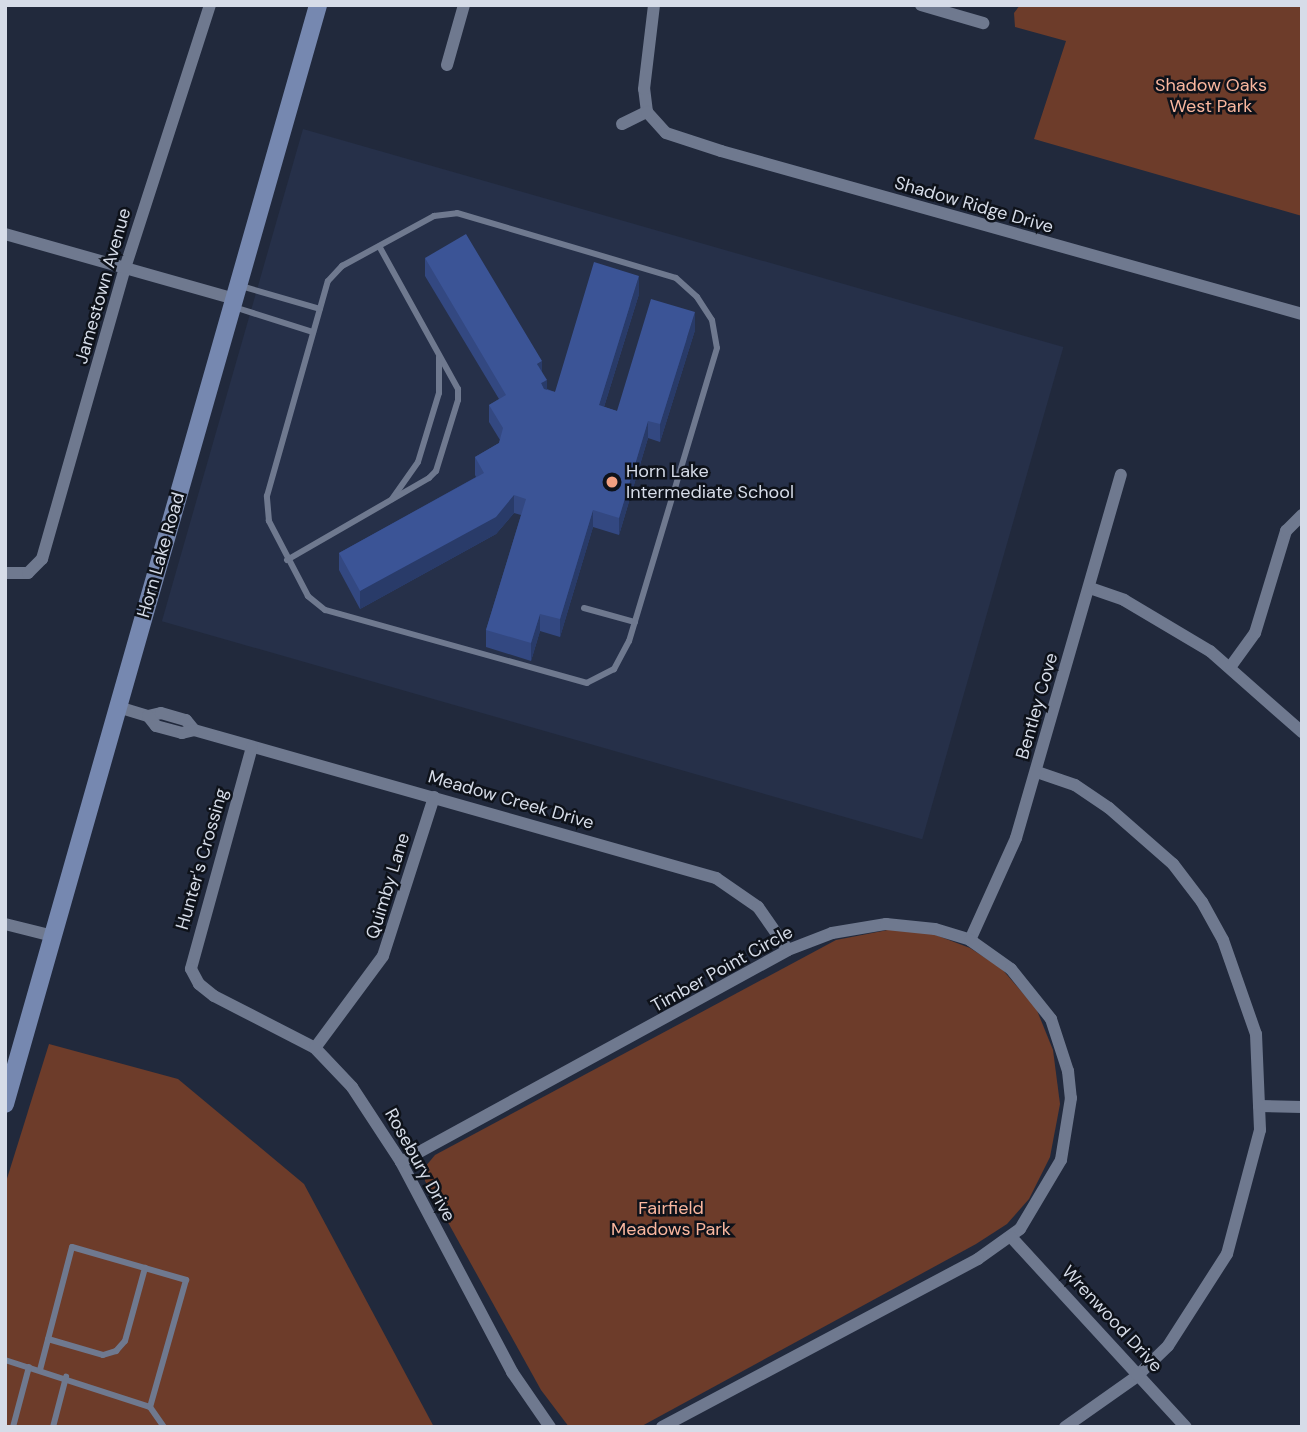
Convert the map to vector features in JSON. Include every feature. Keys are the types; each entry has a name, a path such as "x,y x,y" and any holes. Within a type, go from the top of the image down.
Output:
{"main road":[{"name":"Horn Lake Road","path":"5,1104 318,5"}],"street":[{"name":"Jamestown Avenue","path":"5,573 28,573 43,559 125,268 210,5"},
{"path":"447,65 464,5"},
{"path":"622,124 647,112 644,89 654,5"},
{"path":"921,5 983,23"},
{"name":"Shadow Ridge Drive","path":"647,112 666,133 721,151 1302,314"},
{"path":"5,234 235,297"},
{"name":"Bentley Cove","path":"970,940 1006,866 1037,772 1121,475"},
{"path":"1231,666 1255,633 1286,531 1302,515"},
{"path":"1090,588 1168,624 1231,666 1302,732"},
{"name":"Meadow Creek Drive","path":"118,707 148,716 161,713 186,720 194,730 724,881 758,907 788,950"},
{"name":"Hunter's Crossing","path":"197,980 191,969 194,949 252,747"},
{"path":"1037,772 1075,785 1109,808 1173,864 1202,902 1223,940 1256,1034 1260,1130 1227,1254 1168,1346 1140,1373 1065,1427"},
{"name":"Quimby Lane","path":"315,1048 383,956 434,797"},
{"path":"5,924 53,936"},
{"name":"Timber Point Circle","path":"401,1162 788,950 832,933 886,924 926,927 970,940 1029,987 1051,1019 1068,1070 1071,1098 1061,1160 1049,1185 1011,1237 662,1427"},
{"name":"Rosebury Drive","path":"197,980 214,996 315,1048 367,1107 401,1162 512,1372 550,1427"},
{"path":"1259,1106 1302,1107"},
{"name":"Wrenwood Drive","path":"1011,1237 1140,1373 1185,1427"}],"lane":[{"path":"457,213 676,278 705,308 717,348 635,622 614,669 597,680 576,684 334,615 308,596 268,522 267,496 313,332 334,272 379,246 434,216 457,213"},
{"path":"287,559 436,471 458,400 458,389 379,246"},
{"path":"235,297 320,309"},
{"path":"235,297 313,332"},
{"path":"391,500 418,462 439,393 439,356"},
{"path":"584,608 635,622"},
{"path":"40,1370 72,1247 186,1280 150,1407"},
{"path":"48,1339 103,1354 116,1351 124,1341 145,1268"},
{"path":"5,1360 66,1377 150,1407 164,1427"},
{"path":"13,1427 29,1367"},
{"path":"52,1427 66,1377"}],"shaded area":[{"name":"Horn Lake Intermediate School","path":"303,129 1063,347 922,839 162,621"}],"green space":[{"name":"Shadow Oaks West Park","path":"1020,5 1302,5 1302,216 1034,139 1066,41 1015,27 1014,13"},
{"name":"Fairfield Meadows Park","path":"893,929 933,934 970,948 1001,968 1036,1008 1053,1050 1060,1104 1050,1157 1029,1199 1007,1224 976,1244 640,1427 569,1427 541,1390 425,1181 425,1167 435,1155 836,940"},
{"path":"49,1044 178,1079 304,1184 434,1427 5,1427 5,1185"}],"building":[{"path":"466,234 542,361 537,364 547,380 541,383 544,389 555,392 594,262 639,276 599,405 617,411 651,299 695,312 660,424 648,421 619,518 593,510 560,619 540,614 531,643 486,630 526,499 514,495 496,517 360,591 339,553 484,473 475,457 499,443 503,428 489,405 506,395 425,258"}],"place":[{"name":"Horn Lake Intermediate School","path":"612,482"}]}
